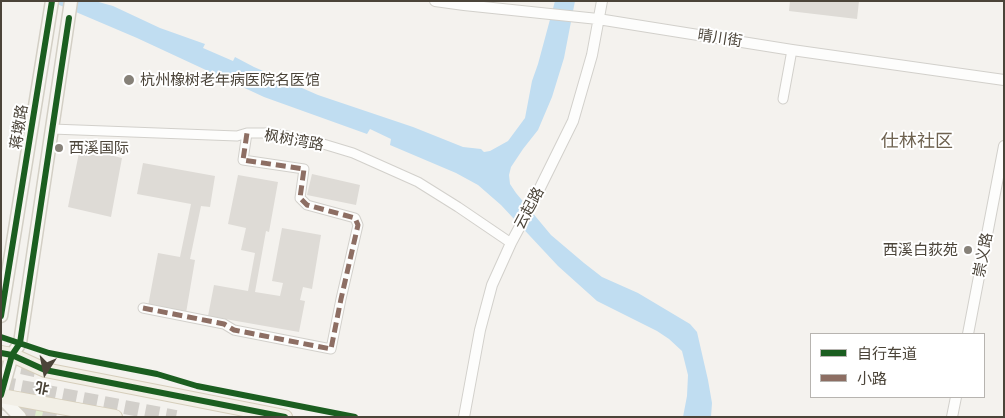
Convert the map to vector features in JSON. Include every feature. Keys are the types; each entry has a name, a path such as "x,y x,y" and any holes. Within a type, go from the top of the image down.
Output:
{"main road":[{"path":"1,396 7,354 20,343 71,1"},
{"name":"蒋墩路","path":"1,316 51,5"},
{"path":"7,354 45,370 285,417"},
{"path":"1,396 20,417"},
{"path":"1,396 115,417"}],"street":[{"name":"晴川街","path":"435,1 598,19 792,50 1004,80"},
{"name":"云起路","path":"464,417 480,330 492,285 511,243 573,121 592,54 602,1"},
{"path":"783,99 792,50"},
{"name":"枫树湾路","path":"52,129 237,136 247,133 269,133 310,140 353,154 418,182 511,243"},
{"path":"142,308 224,324 234,330 331,349 358,225 355,218 307,205 300,198 304,169 243,160 247,133"},
{"name":"崇义路","path":"968,333 1004,146"},
{"path":"952,417 956,398"}],"green space":[{"path":"20,403 52,410 51,417 18,417"}],"water":[{"path":"50,1 95,1 113,6 160,28 205,44 203,48 233,61 235,57 318,95 413,127 463,147 481,149 484,152 490,151 508,141 525,118 532,81 555,1 575,1 564,58 552,97 538,130 511,167 509,175 510,184 551,235 584,263 602,277 638,293 690,324 697,332 712,403 711,417 683,417 688,375 682,351 657,331 597,301 558,266 501,205 478,185 456,173 390,145 391,139 370,129 367,134 264,97 137,38"}],"building":[{"path":"790,1 859,1 857,19 789,11"},
{"path":"80,148 122,158 111,217 68,207"},
{"path":"143,163 215,176 210,207 201,206 190,259 195,260 186,313 148,306 158,253 180,257 191,204 137,194"},
{"path":"312,174 360,185 356,205 307,195"},
{"path":"238,175 278,182 269,232 266,231 255,292 280,296 283,283 272,281 282,228 321,235 312,289 303,287 300,300 305,301 299,332 208,316 214,285 248,291 255,253 241,250 246,228 228,224"}],"tunnel":[{"path":"1,363 40,371"},
{"path":"1,383 176,417"},
{"path":"2,403 59,417"}],"marked path":[{"path":"143,308 224,324 234,330 331,349 358,225 355,218 307,205 300,198 304,169 243,160 247,133"}],"cycle path":[{"path":"1,316 52,1"},
{"path":"1,395 12,355 20,343 69,18"},
{"path":"1,337 49,353 157,374 197,386 355,417"},
{"path":"1,353 12,355 45,370 285,417"}],"place":[{"name":"杭州橡树老年病医院名医馆","path":"129,80"},
{"name":"西溪国际","path":"59,148"},
{"name":"西溪白荻苑","path":"968,250"}],"district":[{"name":"仕林社区","path":"917,141"}]}
